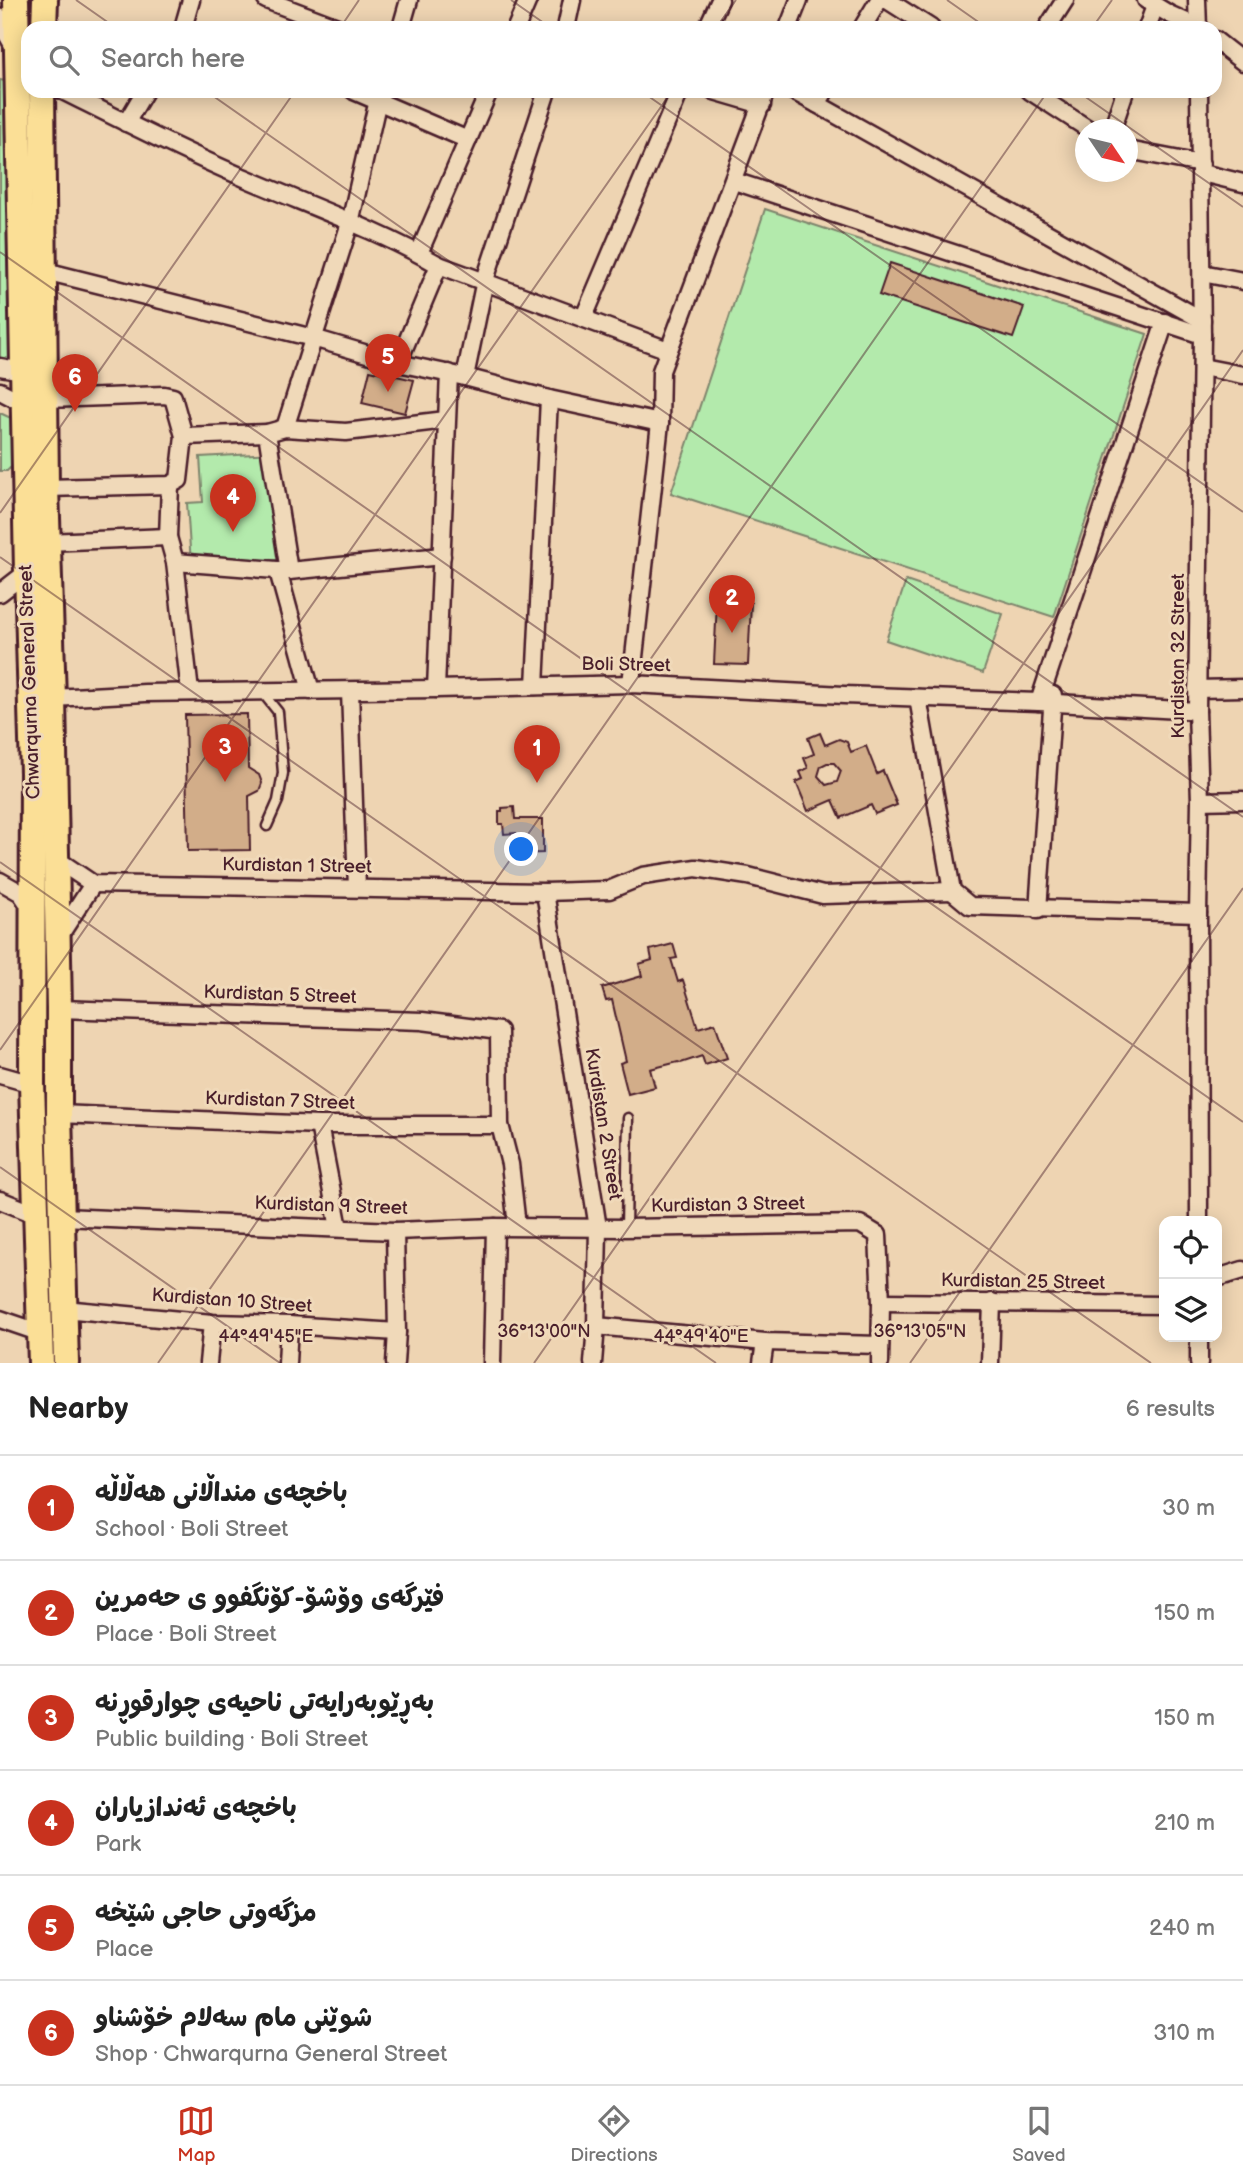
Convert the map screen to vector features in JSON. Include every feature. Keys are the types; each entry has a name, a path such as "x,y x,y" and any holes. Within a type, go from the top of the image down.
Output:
{"highway":[{"name":"Chwarqurna General Street","path":"16,0 18,50 12,369 35,401 46,488 45,860 57,939 66,1363"},
{"path":"44,21 45,0"},
{"name":"Chwarqurna General Street","path":"42,98 45,271 35,401 27,572 45,691"},
{"name":"Chwarqurna General Street","path":"41,1363 32,1084 34,913 45,860"}],"street":[{"path":"188,21 191,0"},
{"path":"266,0 322,21"},
{"path":"403,21 409,0"},
{"path":"519,21 528,0"},
{"path":"568,21 572,0"},
{"path":"711,21 719,0"},
{"path":"791,21 799,0"},
{"path":"866,21 878,0"},
{"path":"887,0 920,21"},
{"path":"1052,21 1065,0"},
{"path":"1197,0 1198,21"},
{"path":"1148,21 1150,3 1186,21"},
{"path":"0,19 18,50"},
{"path":"1222,46 1243,62"},
{"path":"77,98 241,176 419,253 439,265 668,350"},
{"path":"126,123 141,98"},
{"path":"285,428 350,223 379,98"},
{"path":"383,98 468,140"},
{"path":"419,253 486,98"},
{"path":"436,690 446,420 485,280 545,98"},
{"path":"584,317 677,98"},
{"path":"631,684 660,423 661,371 764,98"},
{"path":"823,98 1202,327"},
{"path":"1041,98 1075,120"},
{"path":"1116,119 1123,98"},
{"name":"Kurdistan 32 Street","path":"1199,98 1202,367 1197,711 1200,801 1199,1216"},
{"path":"1138,152 1201,168 1243,183"},
{"path":"734,181 1165,322 1202,327"},
{"path":"398,363 439,265"},
{"path":"45,271 313,338 398,363 660,423"},
{"path":"1202,273 1243,281"},
{"path":"1038,910 1045,702 1056,650 1165,322"},
{"path":"1202,367 1243,375"},
{"path":"0,391 35,401 164,395 173,397 184,436 179,480 170,485 46,488"},
{"path":"535,686 550,399"},
{"path":"184,436 267,433 285,428 346,432 446,420"},
{"path":"267,433 284,571 311,691"},
{"path":"170,485 168,537 175,562 190,692"},
{"path":"47,542 168,537"},
{"path":"175,562 284,571 442,556"},
{"path":"0,593 27,572"},
{"name":"Boli Street","path":"45,691 436,690 631,684 1197,711"},
{"path":"1198,689 1243,688"},
{"path":"350,691 357,888"},
{"path":"919,698 952,891 970,906 1198,913"},
{"path":"1200,801 1243,800"},
{"path":"0,874 17,874 45,860 93,884 57,939"},
{"name":"Kurdistan 1 Street","path":"93,884 545,892 609,890 643,876 696,868 748,876 823,895 952,891"},
{"path":"0,881 21,892 34,913"},
{"name":"Kurdistan 2 Street","path":"545,892 598,1228 593,1363"},
{"name":"Kurdistan 5 Street","path":"59,1009 422,1021 499,1031 500,1125"},
{"path":"0,1075 32,1084"},
{"name":"Kurdistan 7 Street","path":"59,1114 319,1125 500,1125"},
{"path":"319,1125 338,1228"},
{"path":"500,1125 510,1164 517,1226"},
{"path":"0,1200 37,1215"},
{"name":"Kurdistan 9 Street","path":"62,1217 394,1231 517,1226 598,1228"},
{"name":"Kurdistan 3 Street","path":"598,1228 860,1224 878,1235 881,1302"},
{"path":"492,1363 495,1227"},
{"path":"394,1231 396,1363"},
{"path":"1222,1276 1243,1270"},
{"path":"880,1363 881,1302"},
{"name":"Kurdistan 25 Street","path":"881,1302 1159,1305"},
{"path":"989,1363 992,1302"},
{"name":"Kurdistan 10 Street","path":"64,1309 212,1323 397,1332"},
{"path":"0,1320 41,1333"},
{"path":"208,1363 212,1323"},
{"path":"287,1363 289,1325"},
{"path":"596,1326 765,1342 880,1345"},
{"path":"762,1363 765,1342"},
{"path":"1199,1342 1199,1363"}],"lane":[{"path":"262,692 278,712 282,745 283,773 278,802 267,826"},
{"path":"626,1228 628,1118"}],"green space":[{"path":"0,80 10,82 14,361 0,359"},
{"path":"765,209 1147,334 1054,617 671,493"},
{"path":"0,413 13,419 14,464 7,471 0,471"},
{"path":"273,453 280,560 191,564 187,503 203,502 200,457"},
{"path":"906,581 1003,614 983,673 886,640"}],"building":[{"path":"890,263 1024,307 1013,338 879,295"},
{"path":"370,370 414,380 405,413 362,403"},
{"path":"717,601 751,603 748,665 714,664"},
{"path":"247,714 248,768 259,775 262,783 259,791 249,796 250,850 188,851 185,715"},
{"path":"820,733 825,745 839,739 847,742 851,752 866,746 877,774 883,771 897,805 875,814 871,805 841,818 833,800 808,811 796,782 803,779 800,772 808,768 804,758 814,754 808,738","holes":["834,763 841,771 837,782 826,785 818,776 821,766"]},
{"path":"514,807 515,819 543,819 543,853 516,854 516,833 504,834 503,824 499,824 499,811 502,811 502,808"},
{"path":"673,944 677,958 671,959 678,982 683,980 698,1028 715,1023 727,1058 705,1065 702,1056 650,1069 655,1087 628,1094 620,1063 626,1061 612,1000 606,1001 602,988 642,976 639,964 652,960 650,950"}],"place":[{"name":"مزگەوتی حاجی شێخە","path":"388,392"},
{"name":"شوێنی مام سەلام خۆشناو","path":"75,412"},
{"name":"باخچەی ئەندازیاران","path":"233,532"},
{"name":"فێرگەی وۆشۆ-کۆنگفوو ی حەمرین","path":"732,633"},
{"name":"بەڕێوبەرایەتی ناحیەی چوارقوڕنە","path":"225,782"},
{"name":"باخچەی منداڵانی هەڵاڵە","path":"537,783"}]}
